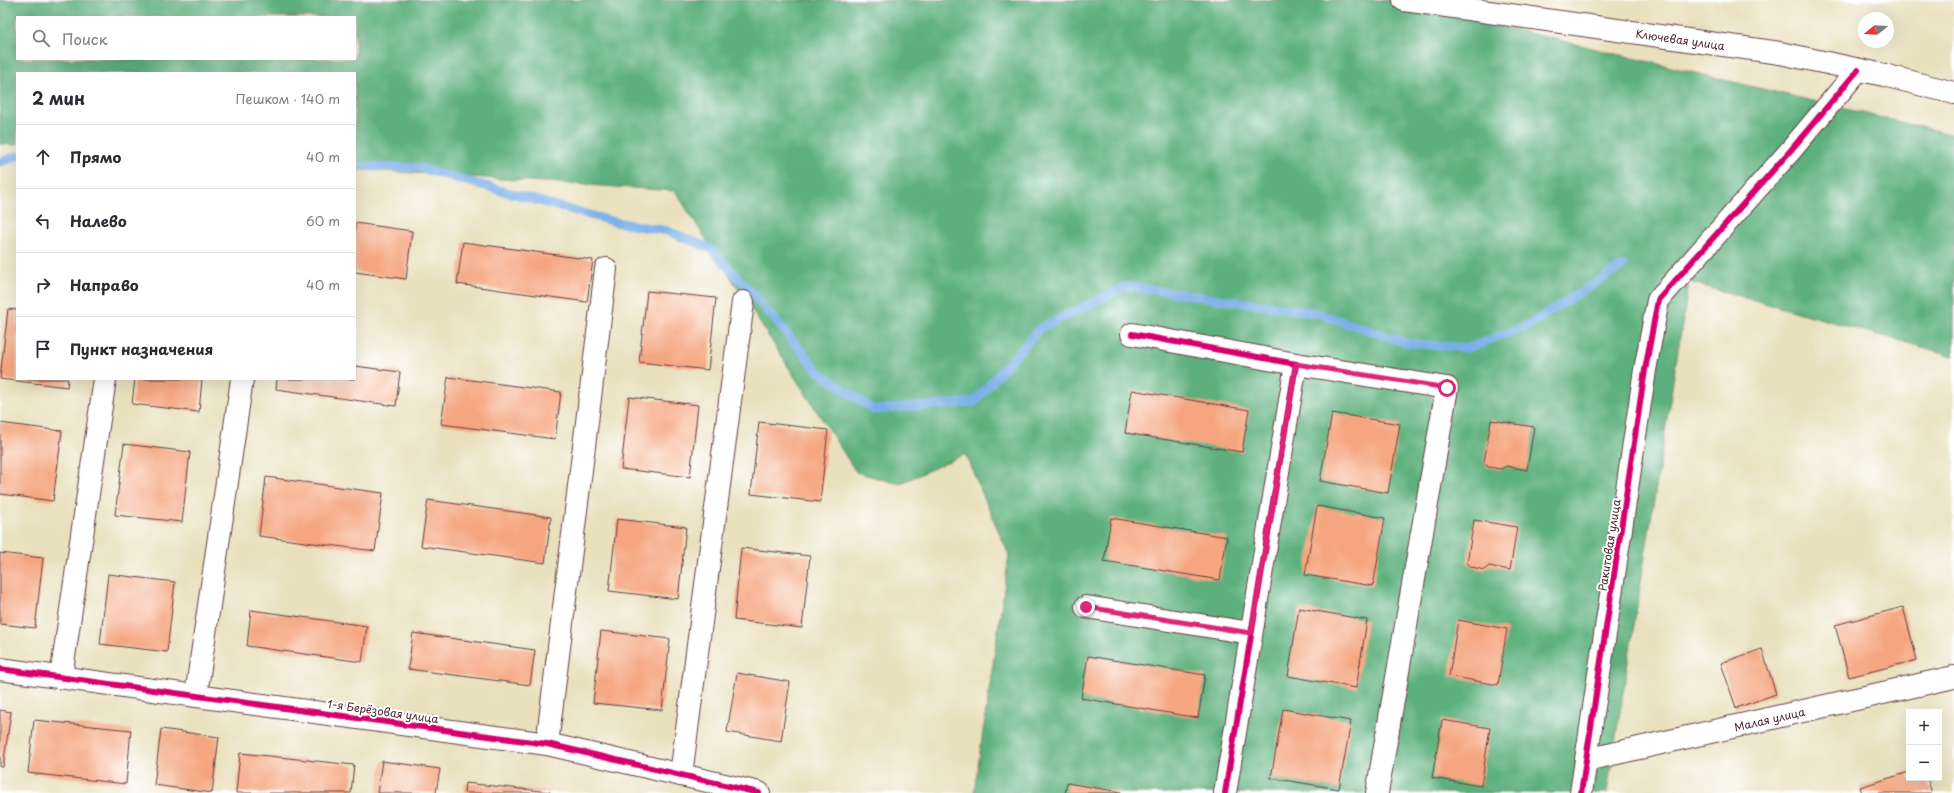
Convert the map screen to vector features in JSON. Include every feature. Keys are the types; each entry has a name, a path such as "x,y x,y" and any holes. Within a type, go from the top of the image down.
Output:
{"street":[{"name":"Ключевая улица","path":"1404,0 1780,54 1858,70 1954,93"},
{"name":"Ракитовая улица","path":"1581,793 1658,300 1791,150 1858,70"},
{"path":"547,744 606,269"},
{"path":"681,775 743,302"},
{"path":"1132,334 1296,364 1447,388 1377,793"},
{"path":"1225,793 1296,364"},
{"path":"61,677 106,380"},
{"path":"196,695 242,380"},
{"path":"1086,607 1251,633"},
{"name":"1-я Берёзовая улица","path":"0,669 547,744 759,793"},
{"name":"Малая улица","path":"1586,760 1954,677"}],"green space":[{"path":"0,0 1392,0 1954,135 1954,356 1689,282 1607,793 974,793 1009,555 965,454 899,484 856,472 675,191 356,169 356,72 16,72 16,145 0,144"}],"building":[{"path":"356,223 412,231 406,279 356,272"},
{"path":"463,242 593,260 587,302 457,284"},
{"path":"647,291 716,298 708,370 639,362"},
{"path":"8,309 16,310 16,380 68,380 67,387 0,379"},
{"path":"356,366 400,372 396,406 276,389 277,380 356,380"},
{"path":"448,377 561,392 555,439 441,424"},
{"path":"135,380 202,380 199,412 132,404"},
{"path":"1132,390 1249,410 1242,452 1125,433"},
{"path":"629,397 698,405 690,477 621,469"},
{"path":"1332,413 1400,424 1388,493 1320,481"},
{"path":"1491,420 1534,427 1527,470 1506,466 1501,469 1488,467 1484,462"},
{"path":"759,422 828,430 820,502 751,494"},
{"path":"0,423 62,431 53,501 0,494"},
{"path":"124,444 190,452 182,522 115,515"},
{"path":"266,477 383,493 375,551 259,536"},
{"path":"428,500 551,517 545,563 421,546"},
{"path":"1317,506 1385,518 1373,586 1305,575"},
{"path":"1111,518 1227,537 1220,580 1104,561"},
{"path":"617,519 686,527 678,599 609,591"},
{"path":"1474,520 1517,527 1510,570 1489,566 1484,570 1472,567 1467,563"},
{"path":"741,548 810,556 802,628 734,620"},
{"path":"0,553 43,558 35,628 0,624"},
{"path":"108,574 175,582 167,652 100,644"},
{"path":"1903,607 1917,660 1849,677 1835,625"},
{"path":"1299,608 1367,620 1356,688 1288,676"},
{"path":"251,610 367,626 362,662 247,646"},
{"path":"1458,620 1507,629 1498,685 1449,676"},
{"path":"601,631 670,639 662,710 593,703"},
{"path":"413,633 535,650 530,685 408,669"},
{"path":"1762,649 1776,694 1736,708 1721,663"},
{"path":"1088,656 1205,675 1198,718 1081,698"},
{"path":"737,673 790,682 781,741 727,732"},
{"path":"1283,709 1351,721 1339,789 1271,778"},
{"path":"0,710 11,712 3,767 0,767"},
{"path":"34,720 131,730 126,784 28,773"},
{"path":"1442,720 1490,728 1481,786 1432,778"},
{"path":"161,729 219,737 212,793 154,785"},
{"path":"240,753 354,765 351,793 236,793"},
{"path":"382,761 440,769 436,793 377,793"},
{"path":"1906,773 1906,781 1928,781 1932,793 1862,793 1860,787"},
{"path":"465,783 550,792 550,793 464,793"},
{"path":"1067,783 1121,792 1121,793 1065,793"}],"waterway":[{"path":"0,162 16,156"},
{"path":"356,166 420,168 615,222 667,231 710,248 746,286 820,373 874,410 974,402 1040,328 1127,286 1317,313 1407,343 1468,348 1528,325 1624,265"}],"cycle path":[{"path":"1581,793 1645,370 1658,300 1791,150 1858,70"},
{"path":"1132,334 1296,364 1225,793"},
{"path":"0,669 547,744 759,793"}],"route":[{"path":"1086,607 1251,633 1296,364 1447,388"}]}
